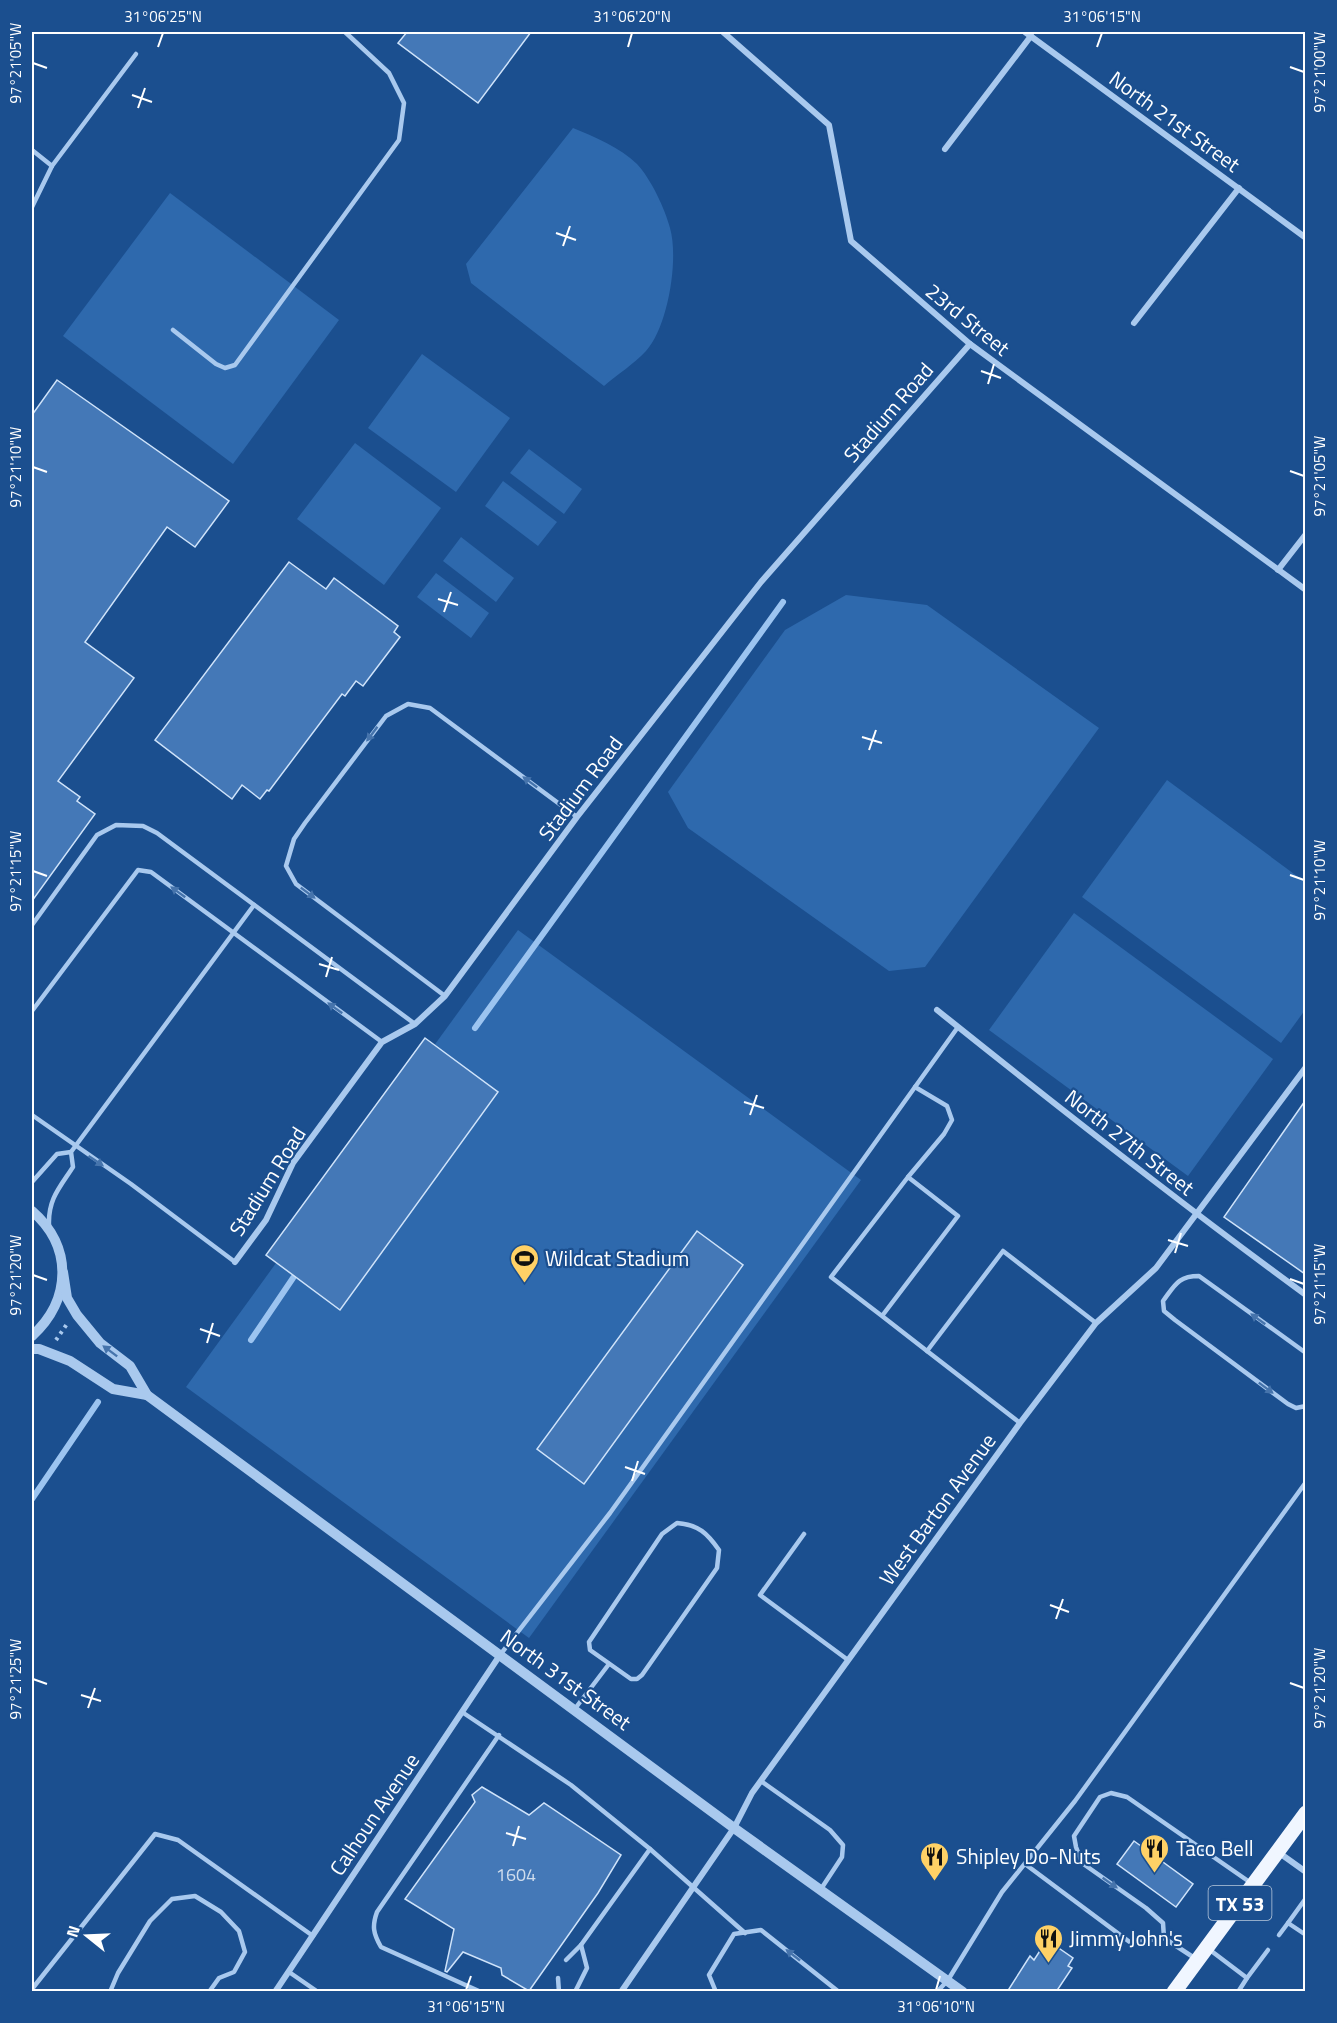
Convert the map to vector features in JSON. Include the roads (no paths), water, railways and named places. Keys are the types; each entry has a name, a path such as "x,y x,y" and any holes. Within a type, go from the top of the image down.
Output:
{"main road":[{"name":"TX 53","path":"1174,1992 1305,1814"}],"street":[{"name":"23rd Street","path":"723,32 829,125 851,241 970,344 1305,590"},
{"name":"North 21st Street","path":"1025,32 1305,238"},
{"path":"945,149 1031,36"},
{"path":"1134,322 1239,188"},
{"name":"Stadium Road","path":"235,1262 266,1220 294,1163 382,1042 415,1024 445,996 577,817 761,582 970,344"},
{"path":"1278,570 1305,534"},
{"name":"North 27th Street","path":"937,1010 1196,1214 1305,1295"},
{"name":"West Barton Avenue","path":"621,1992 734,1828 761,1780 1020,1423 1096,1323 1156,1269 1305,1067"},
{"path":"32,1211 44,1221 50,1231"},
{"name":"North 31st Street","path":"50,1231 58,1245 67,1298 77,1315 100,1343 130,1366 147,1395 734,1828 963,1992"},
{"path":"32,1335 45,1324 58,1300 63,1272"},
{"name":"North 31st Street","path":"32,1349 39,1349 70,1361 113,1389 147,1395"},
{"name":"Calhoun Avenue","path":"275,1992 500,1655"},
{"path":"1278,1852 1305,1872"}],"lane":[{"path":"173,330 216,364 225,368 235,365 399,140 404,103 389,73 345,32"},
{"path":"32,207 52,166 136,54"},
{"path":"32,150 52,166"},
{"path":"445,996 296,884 286,866 294,839 305,823 386,716 408,704 430,708 577,817"},
{"path":"32,925 97,836 116,825 143,826 157,833 415,1024"},
{"path":"32,1011 138,870 151,872 382,1042"},
{"path":"50,1231 48,1211 53,1198 73,1167 71,1152 254,905"},
{"path":"500,1655 610,1513 958,1027"},
{"path":"915,1087 947,1106 952,1120 944,1134 831,1277 1020,1423"},
{"path":"32,1115 235,1262"},
{"path":"32,1182 57,1154 71,1152"},
{"path":"882,1316 958,1216 908,1177"},
{"path":"927,1351 1003,1251 1096,1323"},
{"path":"1305,1353 1199,1276 1188,1276 1178,1281 1163,1301 1164,1311 1279,1397 1296,1408 1305,1406"},
{"path":"937,1992 948,1980 1002,1892 1075,1801 1305,1482"},
{"path":"677,1523 692,1524 709,1535 719,1550 717,1568 642,1675 637,1679 631,1678 609,1664 590,1650 588,1642 662,1533 677,1523"},
{"path":"804,1534 760,1595 848,1660"},
{"path":"574,1710 609,1664"},
{"path":"462,1712 571,1785 650,1849 745,1933"},
{"path":"481,1992 381,1947 374,1936 372,1924 377,1912 499,1736"},
{"path":"761,1780 831,1830 843,1845 842,1857 820,1889"},
{"path":"1164,1938 1163,1923 1146,1908 1082,1863 1074,1836 1100,1797 1111,1792 1127,1797 1253,1885"},
{"path":"32,1989 155,1834 178,1840 313,1936"},
{"path":"566,1960 581,1945 650,1849"},
{"path":"1025,1864 1131,1943 1164,1938 1197,1960"},
{"path":"110,1992 118,1973 150,1921 172,1899 195,1896 221,1912 239,1931 245,1952 234,1972 219,1978 209,1992"},
{"path":"1279,1935 1305,1898"},
{"path":"1288,1923 1305,1935"},
{"path":"716,1992 709,1975 734,1934 761,1930 838,1992"},
{"path":"575,1992 587,1968 581,1945"},
{"path":"1207,1947 1247,1978"},
{"path":"1238,1992 1268,1950"},
{"path":"289,1972 318,1992"},
{"path":"558,1978 560,1992"}],"waterway":[{"path":"475,1028 783,602"},
{"path":"251,1340 293,1278"},
{"path":"32,1499 98,1402"}],"place":[{"name":"Wildcat Stadium","path":"524,1284"},
{"name":"Taco Bell","path":"1155,1874"},
{"name":"Shipley Do-Nuts","path":"935,1882"},
{"name":"Jimmy John's","path":"1048,1964"}]}
